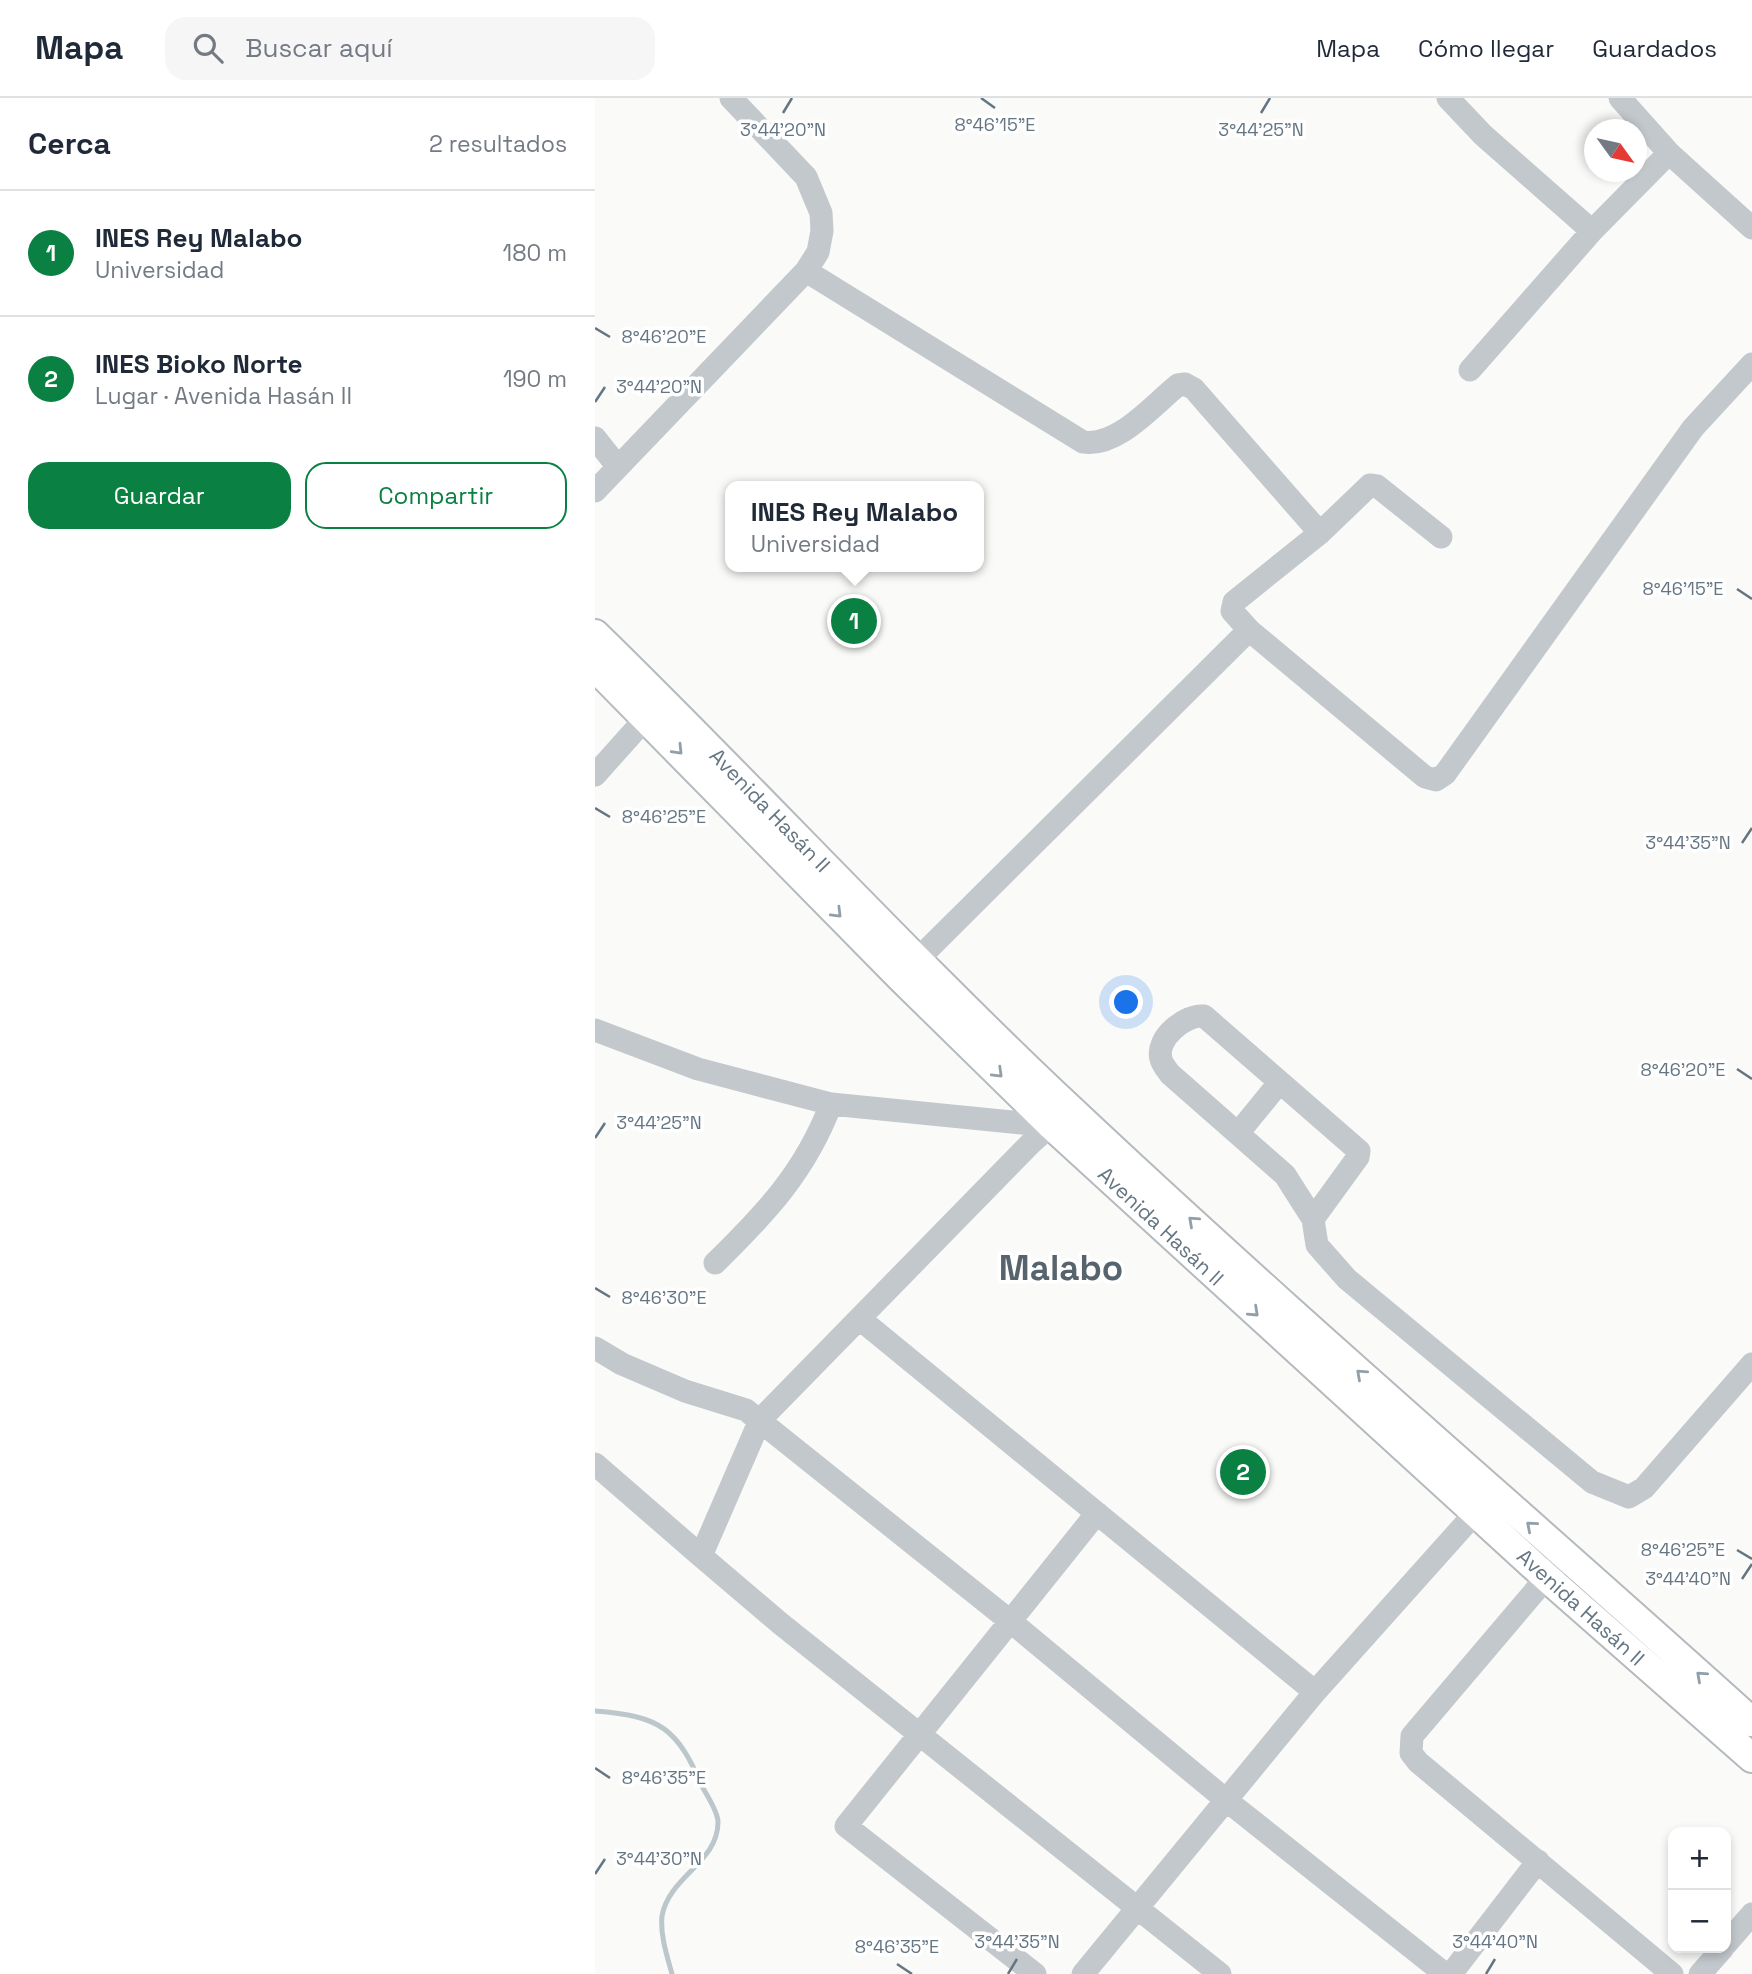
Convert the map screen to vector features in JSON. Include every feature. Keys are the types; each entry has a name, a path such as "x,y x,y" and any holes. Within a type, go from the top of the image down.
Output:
{"main road":[{"name":"Avenida Hasán II","path":"595,634 908,969"},
{"name":"Avenida Hasán II","path":"595,667 1061,1118 1476,1511 1546,1577 1752,1758"},
{"name":"Avenida Hasán II","path":"1061,1118 1565,1555 1752,1722"}],"street":[{"path":"595,491 603,454 806,271 818,252 822,231 815,193 792,162 731,98"},
{"path":"1448,98 1483,135 1592,231"},
{"path":"1620,98 1669,153 1752,228"},
{"path":"1470,370 1592,231 1669,153"},
{"path":"806,271 1083,442 1096,444 1117,434 1178,385 1185,384 1194,388 1320,533"},
{"path":"1441,537 1377,486 1370,485 1320,533 1234,602 1232,611 1249,630 1425,777 1436,780 1445,774 1693,428 1752,364"},
{"path":"908,969 1249,630"},
{"path":"595,775 646,718"},
{"path":"1313,1219 1358,1157 1359,1151 1204,1016 1194,1015 1167,1037 1161,1050 1161,1059 1170,1074 1285,1175 1313,1219 1317,1245 1347,1279 1592,1482 1618,1495 1629,1497 1644,1488 1752,1364"},
{"path":"595,1030 698,1069 831,1104 1061,1118"},
{"path":"1239,1132 1279,1083"},
{"path":"715,1263 788,1186 813,1148 831,1104"},
{"path":"701,1556 760,1420 1032,1142 1061,1118"},
{"path":"860,1319 1315,1692"},
{"path":"595,1348 622,1364 685,1391 746,1410 760,1420 1010,1621 1226,1800 1445,1974"},
{"path":"595,1464 781,1624 921,1732 1135,1908 1220,1974"},
{"path":"1083,1974 1315,1692 1476,1511"},
{"path":"1035,1974 846,1826 1097,1513"},
{"path":"1565,1555 1412,1736 1411,1753 1418,1762 1672,1974"},
{"path":"1451,1974 1538,1861"},
{"path":"1731,1938 1752,1914"},
{"path":"1700,1974 1718,1953"}],"waterway":[{"path":"595,1711 636,1717 664,1729 684,1751 716,1814 716,1836 710,1848 674,1890 666,1902 662,1916 663,1938 672,1974"}],"place":[{"name":"INES Rey Malabo","path":"854,621"},
{"name":"INES Bioko Norte","path":"1243,1472"}],"district":[{"name":"Malabo","path":"1061,1268"}]}
